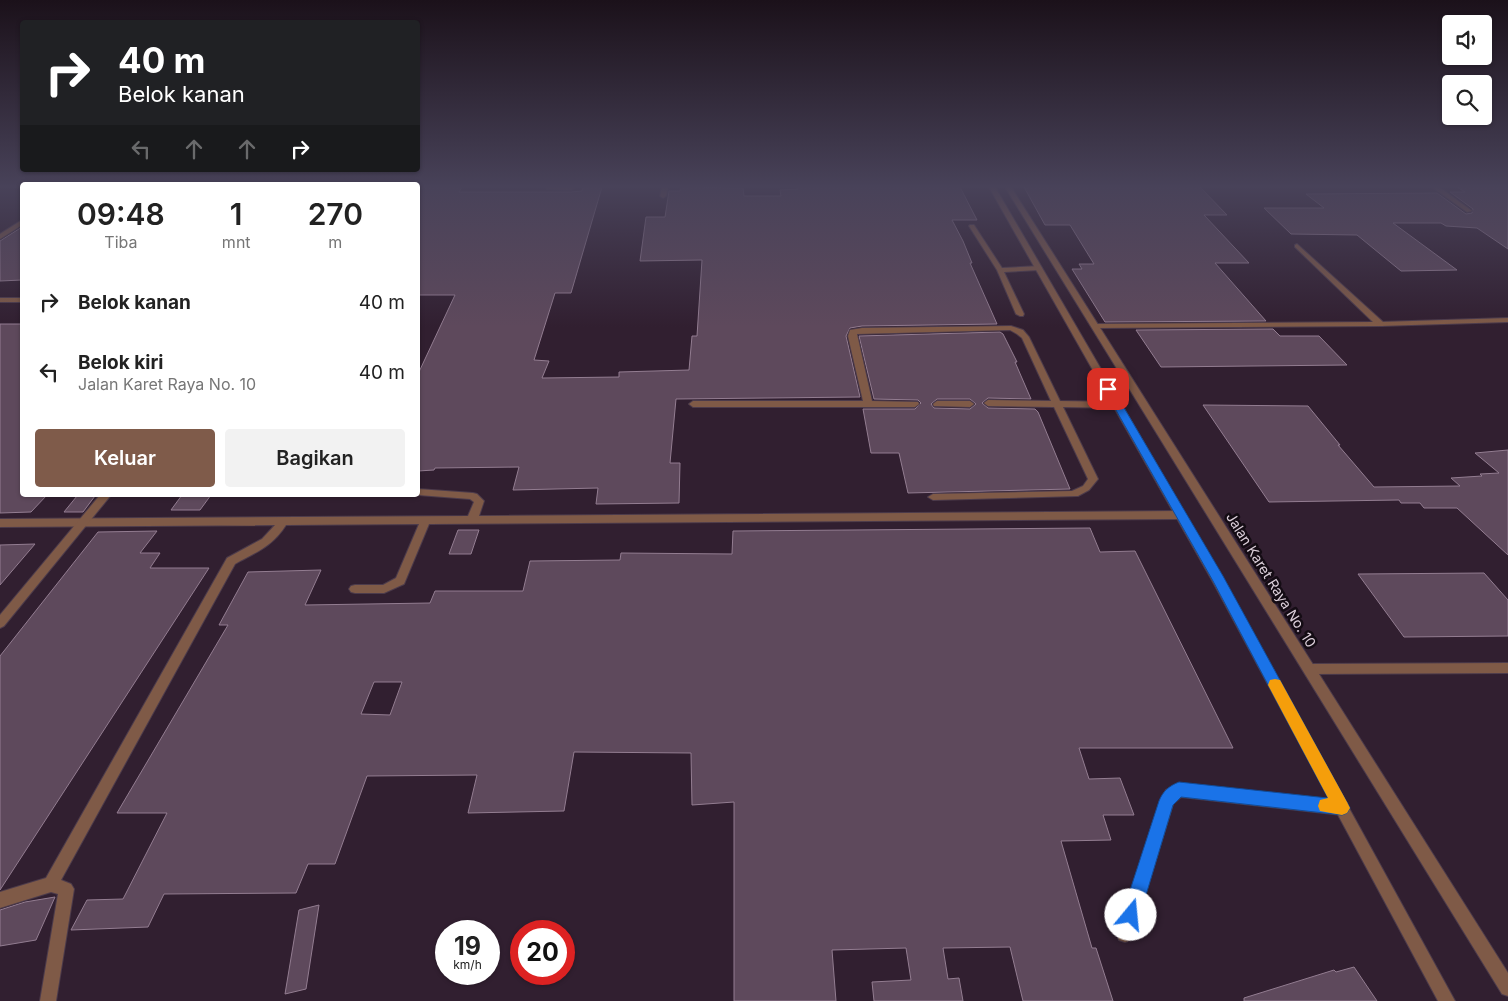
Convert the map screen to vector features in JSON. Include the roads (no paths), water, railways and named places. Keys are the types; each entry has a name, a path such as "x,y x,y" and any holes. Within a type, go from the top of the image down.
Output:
{"street":[{"path":"977,234 1000,270 1020,314"},
{"path":"1019,234 1218,580 1447,1001"},
{"name":"Jalan Karet Raya No. 10","path":"1037,234 1508,988"},
{"path":"1297,246 1380,324"},
{"path":"1000,270 1039,268"},
{"path":"0,300 20,300"},
{"path":"1095,326 1380,324 1508,320"},
{"path":"868,405 852,336 853,332 862,330 1011,328 1020,332 1025,337 1093,479 1086,488 1074,494 933,497"},
{"path":"988,403 1059,406 1118,405"},
{"path":"693,404 915,404"},
{"path":"937,404 970,404"},
{"path":"420,492 473,496 479,502 472,520"},
{"path":"0,623 104,497"},
{"path":"0,523 1180,515"},
{"path":"355,589 384,589 400,581 426,521"},
{"path":"51,884 232,561 266,544 275,535 282,522"},
{"path":"1309,669 1508,668"},
{"path":"1125,934 1166,801 1179,790 1342,808"},
{"path":"0,900 51,884 66,889 48,1001"}]}
